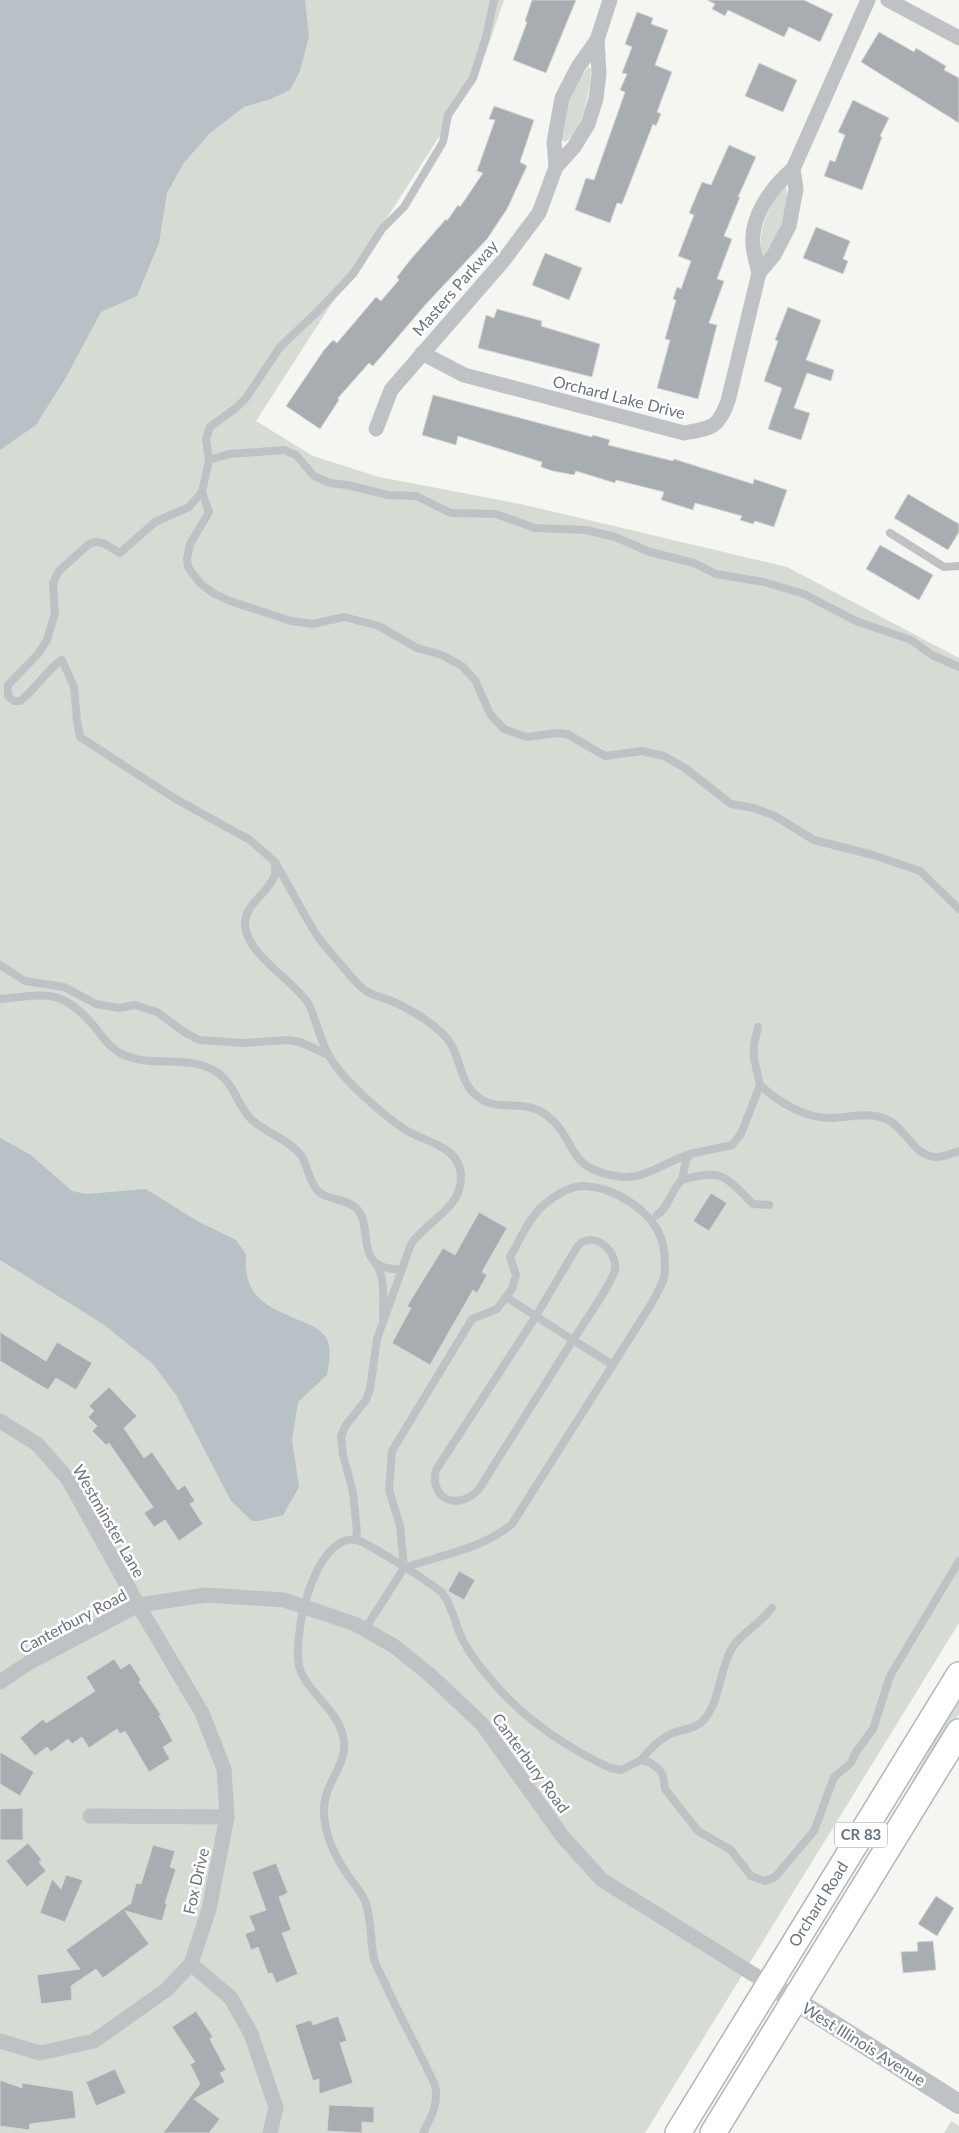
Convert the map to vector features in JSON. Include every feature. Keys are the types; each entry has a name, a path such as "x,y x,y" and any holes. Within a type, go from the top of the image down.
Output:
{"main road":[{"name":"Orchard Road","path":"678,2133 959,1675"},
{"name":"Orchard Road","path":"713,2133 959,1732"}],"street":[{"name":"Masters Parkway","path":"556,167 554,142 562,98 578,67 597,40 610,0"},
{"name":"Orchard Lake Drive","path":"422,353 464,375 684,433 713,427 722,416 728,401 759,273 753,245 756,222 767,198 779,181 793,169 868,0"},
{"path":"888,0 959,38"},
{"name":"Masters Parkway","path":"376,429 391,390 524,236 539,213 556,167 574,147 588,124 596,99 599,73 597,40"},
{"name":"Orchard Lake Drive","path":"759,273 774,255 789,226 796,189 793,169"},
{"name":"Westminster Lane","path":"0,1421 37,1444 68,1479 138,1606"},
{"name":"Canterbury Road","path":"0,1682 30,1662 138,1606 206,1595 284,1600 365,1630 394,1646 430,1675 482,1724 563,1837 602,1880 769,1984"},
{"name":"Fox Drive","path":"0,2041 40,2053 94,2040 166,1990 191,1964 209,1909 228,1817 224,1769 202,1713 138,1606"},
{"path":"90,1816 228,1817"},
{"path":"191,1964 231,1998 251,2034 276,2107 270,2133"},
{"name":"West Illinois Avenue","path":"769,1984 959,2104"}],"lane":[{"path":"494,0 486,37 473,78 448,115 443,142 404,207 382,229 353,274 318,312 280,347 246,398 210,427 206,439 209,460 202,492 189,507 155,522 131,546 120,553 95,542 89,544 63,566 53,583 55,613 47,640 38,654 8,685 8,696 14,701 20,701 62,660 74,687 80,737 197,812 250,840 275,862 317,936 366,992 394,1002 428,1022 445,1036 453,1047 464,1082 478,1098 487,1104 497,1106 524,1105 534,1107 547,1116 581,1163 589,1168 614,1175 638,1176 677,1157 723,1148 737,1140 760,1085 754,1058 754,1044 758,1027"},
{"path":"209,460 229,454 284,450 296,455 314,476 330,483 347,484 388,495 416,496 451,513 496,514 535,528 586,530 615,537 650,552 674,556 694,563 716,574 764,582 804,594 856,621 910,640 932,655 959,667"},
{"path":"202,492 209,512 188,551 187,559 188,567 201,584 214,593 230,601 291,621 313,624 344,618 379,626 417,648 442,655 462,666 475,680 490,714 504,729 527,737 557,733 567,734 604,756 642,751 664,756 685,768 731,804 754,808 775,816 814,840 873,855 920,871 959,909"},
{"path":"890,533 944,567 959,566"},
{"path":"275,862 274,876 250,908 245,922 247,933 254,948 282,974 308,1004 328,1055 361,1095 405,1130 442,1146 457,1164 461,1175 460,1189 450,1207 419,1232 411,1244 377,1339"},
{"path":"0,965 25,981 64,987 96,1004 119,1008 135,1006 157,1012 184,1032 199,1040 243,1043 288,1040 300,1042 328,1055"},
{"path":"0,999 44,994 63,999 78,1008 119,1052 140,1061 193,1062 219,1074 230,1085 245,1113 255,1124 298,1151 320,1192 356,1208 362,1220 364,1242 371,1257 380,1268 383,1317 377,1339 370,1389 366,1400 346,1425 341,1436 343,1455 353,1492 357,1532 355,1540"},
{"path":"760,1085 770,1094 813,1116 824,1118 872,1115 888,1120 920,1153 928,1156 939,1157 959,1151"},
{"path":"682,1180 686,1160 690,1154"},
{"path":"657,1215 662,1212 674,1188 682,1180 712,1173 734,1184 753,1204 769,1205"},
{"path":"365,1630 404,1568 400,1526 389,1490 392,1451 472,1319 496,1309 512,1289 516,1275 510,1257 544,1204 564,1191 582,1186 608,1190 631,1204 648,1218 662,1240 665,1273 650,1306 512,1524 498,1536 473,1547 404,1568"},
{"path":"590,1240 599,1242 609,1249 615,1257 615,1271 573,1340 479,1489 474,1495 463,1501 450,1501 443,1497 436,1490 434,1480 436,1470 581,1243 590,1240"},
{"path":"371,1257 386,1268 402,1270"},
{"path":"506,1297 613,1365"},
{"path":"423,2133 434,2113 437,2094 435,2085 374,1960 365,1901 343,1868 328,1834 324,1809 331,1783 346,1750 341,1726 333,1713 308,1686 300,1671 297,1656 305,1607 322,1558 332,1546 343,1540 355,1540 370,1545 443,1593 461,1637 472,1656 500,1690 543,1728 610,1768 621,1770 641,1760 664,1738 698,1725 705,1718 717,1697 733,1647 758,1625 772,1608"},
{"path":"641,1760 649,1762 659,1769 663,1775 665,1788 686,1818 698,1831 731,1850 744,1868 759,1880 775,1877 814,1831 834,1777 851,1763 856,1752 873,1729 890,1676 959,1561"}],"shaded area":[{"path":"0,0 504,0 477,78 256,421 313,456 379,477 525,505 787,567 959,658 959,1623 645,2133 0,2133"},
{"path":"0,0 305,0 309,36 300,71 290,90 271,99 244,107 210,133 183,164 167,193 159,243 137,296 101,312 65,379 36,425 0,450"},
{"path":"588,67 591,69 589,90 581,120 571,137 565,142 562,140 570,94"},
{"path":"785,186 787,202 781,225 772,246 761,258 760,247 765,219 773,202"},
{"path":"0,1138 31,1155 72,1191 86,1194 146,1189 197,1221 236,1240 246,1254 248,1281 259,1298 267,1305 315,1327 324,1335 328,1342 329,1351 327,1375 298,1402 292,1440 299,1487 283,1515 252,1521 231,1501 176,1395 153,1364 103,1324 0,1260"},
{"path":"959,1697 959,1714 894,1820 891,1819"},
{"path":"951,2121 959,2126 959,2133 944,2133"}],"building":[{"path":"532,0 576,0 546,73 513,60 527,22 525,21"},
{"path":"707,0 804,0 833,14 820,42 789,27 784,37 728,10 725,16 712,9 715,4"},
{"path":"637,12 653,18 651,24 668,30 655,65 672,72 657,112 661,114 656,126 653,124 622,204 617,203 610,223 575,210 586,178 594,180 625,92 620,90 627,74 622,73 632,47 625,44"},
{"path":"879,32 914,52 916,48 946,66 944,70 959,78 959,123 861,62"},
{"path":"759,63 797,80 783,112 745,96"},
{"path":"853,100 889,118 880,136 882,137 862,190 824,176 830,160 835,162 845,135 838,132"},
{"path":"494,106 534,120 520,162 527,166 507,209 487,239 426,304 373,366 369,363 338,398 339,400 320,429 286,406 324,350 333,340 337,343 376,297 381,301 399,280 397,277 411,259 446,219 447,221 458,205 460,207 483,173 477,171 495,120 489,119"},
{"path":"729,145 756,157 738,197 740,197 724,236 732,239 717,279 724,281 709,323 717,325 698,399 657,388 670,340 665,339 676,300 673,299 677,287 681,289 691,261 678,256 694,215 689,213 702,182 711,185"},
{"path":"816,227 850,241 843,259 848,261 843,274 803,258"},
{"path":"545,253 582,268 569,300 532,285"},
{"path":"788,307 821,320 806,360 834,370 831,381 807,373 794,408 810,413 801,440 768,429 782,388 764,381 778,341 775,340"},
{"path":"497,309 542,321 541,326 600,344 592,377 478,348 486,315 494,318"},
{"path":"433,395 592,437 593,435 610,440 608,445 673,461 674,459 753,484 754,479 787,490 774,527 755,521 753,524 740,520 742,516 695,503 693,510 661,500 664,492 616,480 615,483 576,471 574,475 553,471 541,467 542,462 458,436 456,445 422,435"},
{"path":"908,494 959,524 959,532 948,550 894,518"},
{"path":"880,545 933,575 919,600 866,569"},
{"path":"711,1193 727,1203 709,1231 693,1221"},
{"path":"479,1212 507,1228 482,1272 487,1275 477,1293 473,1290 430,1365 392,1343 411,1308 407,1306 443,1248 455,1255"},
{"path":"0,1332 46,1361 57,1342 92,1363 76,1390 56,1378 48,1390 0,1361"},
{"path":"109,1387 137,1416 124,1428 144,1458 152,1452 178,1490 185,1485 195,1501 190,1504 203,1524 179,1541 165,1520 154,1527 144,1513 153,1507 109,1443 106,1445 92,1431 97,1426 88,1417 94,1411 89,1406"},
{"path":"459,1571 475,1580 464,1600 448,1591"},
{"path":"114,1659 121,1669 130,1663 141,1680 139,1682 161,1715 159,1716 173,1741 163,1747 170,1759 149,1772 125,1731 120,1734 117,1729 89,1748 82,1737 72,1744 68,1739 51,1752 47,1747 35,1756 20,1738 43,1719 46,1723 95,1691 86,1677"},
{"path":"0,1752 34,1772 20,1796 0,1784"},
{"path":"23,1808 23,1840 0,1840 0,1809"},
{"path":"28,1843 42,1860 39,1862 46,1871 27,1887 6,1861"},
{"path":"153,1845 175,1851 170,1867 176,1869 165,1903 167,1904 162,1921 125,1911 149,1944 103,1978 96,1969 71,1986 72,2000 41,2004 37,1975 80,1969 66,1950 131,1903 136,1883 141,1884"},
{"path":"276,1863 288,1893 279,1897 291,1930 282,1933 298,1974 276,1983 272,1973 268,1974 258,1947 251,1950 245,1934 255,1930 249,1916 266,1910 252,1872"},
{"path":"66,1875 83,1880 65,1922 40,1913 52,1879 61,1889"},
{"path":"936,1896 954,1908 937,1936 918,1924"},
{"path":"933,1941 936,1970 903,1973 901,1952 918,1951 917,1942"},
{"path":"196,2011 213,2037 210,2039 226,2070 220,2073 225,2082 194,2099 220,2119 209,2133 163,2133 200,2084 190,2064 195,2062 172,2027"},
{"path":"338,2016 347,2041 340,2043 353,2083 319,2094 319,2079 313,2081 295,2025 311,2020 313,2025"},
{"path":"115,2069 126,2093 96,2106 86,2082"},
{"path":"0,2080 22,2088 22,2083 73,2091 76,2118 30,2124 29,2130 0,2126"},
{"path":"329,2105 374,2107 374,2123 362,2122 362,2133 327,2131"}]}
